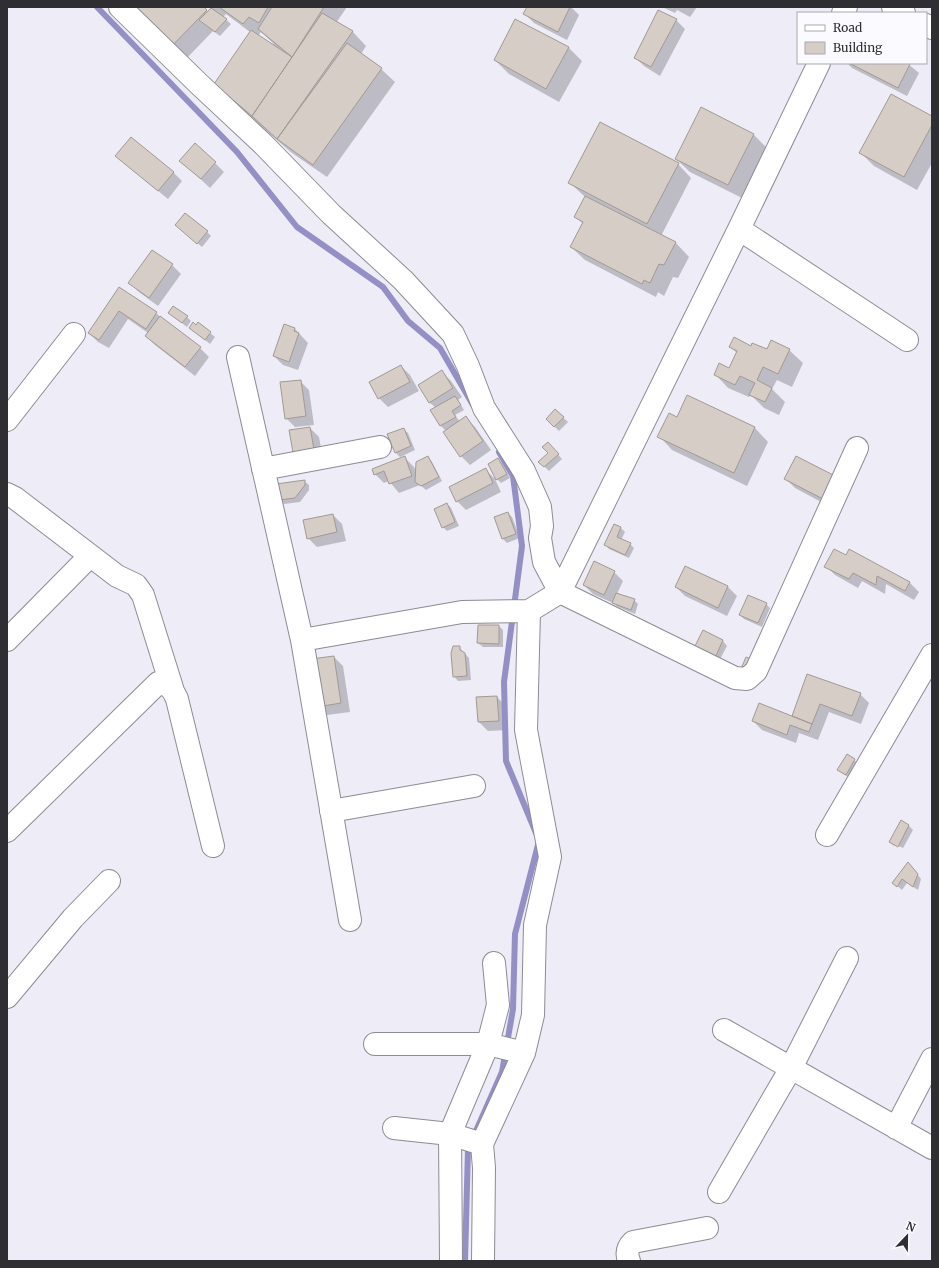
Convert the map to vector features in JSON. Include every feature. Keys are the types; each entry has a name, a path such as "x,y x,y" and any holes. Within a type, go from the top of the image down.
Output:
{"main road":[{"path":"120,7 263,144 331,214 403,280 452,334 468,366 484,408 524,471 540,507 542,526 540,538 544,562 560,592 735,678 747,679 756,671 857,448"},
{"path":"893,7 902,12"},
{"path":"302,640 462,612 529,611 560,592 819,64"},
{"path":"739,229 907,340"},
{"path":"7,420 74,334"},
{"path":"238,357 302,640 350,920"},
{"path":"263,469 380,447"},
{"path":"7,494 15,498 117,576 136,585 143,595 173,691 177,699 213,846"},
{"path":"7,640 84,562"},
{"path":"483,1261 484,1168 482,1144 524,1053 533,1015 535,925 550,858 526,730 529,611"},
{"path":"827,835 932,655"},
{"path":"7,831 158,683 167,685 173,691"},
{"path":"331,811 474,786"},
{"path":"7,996 73,918 109,881"},
{"path":"719,1192 791,1068 847,958"},
{"path":"451,1261 450,1134 488,1044 498,1005 494,964"},
{"path":"724,1030 932,1148"},
{"path":"375,1044 488,1044 524,1053"},
{"path":"896,1128 932,1059"},
{"path":"394,1128 450,1134 482,1144"},
{"path":"629,1261 626,1255 628,1247 633,1242 707,1228"}],"building":[{"path":"128,7 204,7 207,10 171,47"},
{"path":"219,7 268,7 259,23 249,17 243,24"},
{"path":"272,7 324,7 292,57 258,29"},
{"path":"527,7 570,7 558,32 523,14"},
{"path":"211,8 227,19 215,32 199,20"},
{"path":"658,10 677,19 651,67 634,58"},
{"path":"322,13 353,31 277,139 252,116"},
{"path":"515,19 569,47 546,89 494,60"},
{"path":"251,30 292,57 252,116 214,84"},
{"path":"347,43 382,68 313,165 277,139"},
{"path":"851,64 910,64 898,88"},
{"path":"891,94 932,116 932,125 904,177 859,153"},
{"path":"701,107 754,134 728,185 675,159"},
{"path":"600,122 679,163 647,224 568,183"},
{"path":"131,137 174,172 158,191 115,156"},
{"path":"195,143 216,162 201,179 179,161"},
{"path":"585,196 676,242 664,265 659,264 650,283 644,280 642,284 570,247 583,222 574,217"},
{"path":"185,213 208,231 197,244 175,225"},
{"path":"152,250 173,264 149,298 128,283"},
{"path":"119,287 157,312 146,329 119,311 99,340 88,333"},
{"path":"173,306 188,316 182,323 168,313"},
{"path":"160,316 201,347 185,367 145,336"},
{"path":"193,322 196,325 198,322 211,332 205,340 189,328"},
{"path":"284,324 295,328 294,331 299,333 289,362 273,356"},
{"path":"734,337 751,346 752,343 767,349 771,340 790,349 778,374 763,367 757,380 772,388 765,402 749,395 755,383 740,376 735,385 714,375 719,363 729,368 737,351 729,347"},
{"path":"401,365 410,382 378,399 369,382"},
{"path":"442,370 453,388 429,403 418,385"},
{"path":"301,380 306,416 285,419 280,382"},
{"path":"687,395 755,427 734,473 657,437 669,413 677,417"},
{"path":"455,396 461,405 452,411 456,417 440,426 430,410"},
{"path":"555,409 564,417 554,427 546,419"},
{"path":"466,416 483,441 460,457 443,432"},
{"path":"310,427 315,455 294,458 289,430"},
{"path":"404,428 411,446 395,453 387,434"},
{"path":"548,442 559,454 544,467 538,462 548,453 542,447"},
{"path":"405,456 412,476 389,484 384,471 374,475 372,469"},
{"path":"428,456 439,477 421,486 415,482 416,462"},
{"path":"796,456 839,478 827,501 784,479"},
{"path":"498,458 507,474 496,480 488,464"},
{"path":"486,468 493,483 456,502 449,487"},
{"path":"305,480 305,485 295,498 279,500 276,484"},
{"path":"447,503 455,522 442,528 434,509"},
{"path":"508,512 516,534 502,539 494,517"},
{"path":"333,514 337,532 307,539 303,520"},
{"path":"614,524 621,527 617,537 631,543 625,555 604,545"},
{"path":"834,549 846,555 849,549 910,582 905,591 877,576 876,585 853,573 849,579 824,567"},
{"path":"594,561 615,571 604,595 583,585"},
{"path":"685,566 728,586 718,608 675,587"},
{"path":"616,593 635,599 631,610 612,603"},
{"path":"748,595 767,603 758,623 739,615"},
{"path":"478,625 499,625 499,644 477,643"},
{"path":"703,630 723,640 715,658 694,648"},
{"path":"453,646 460,646 460,650 465,653 467,676 453,677 451,653"},
{"path":"334,656 341,703 317,707 311,659"},
{"path":"746,657 755,661 740,671"},
{"path":"807,674 861,693 852,716 820,704 812,724 792,716"},
{"path":"497,696 499,721 478,722 476,697"},
{"path":"759,703 812,724 809,732 790,725 787,735 752,721"},
{"path":"847,754 855,759 846,775 837,770"},
{"path":"901,820 909,825 898,847 889,842"},
{"path":"908,862 918,874 913,887 902,879 897,887 892,883"}],"waterway":[{"path":"97,7 237,152 297,227 383,287 408,321 440,348 473,405"},
{"path":"499,452 513,476 522,546 504,682 506,761 536,833"},
{"path":"465,1261 468,1149 502,1072 513,1009 515,934 539,841"}]}
